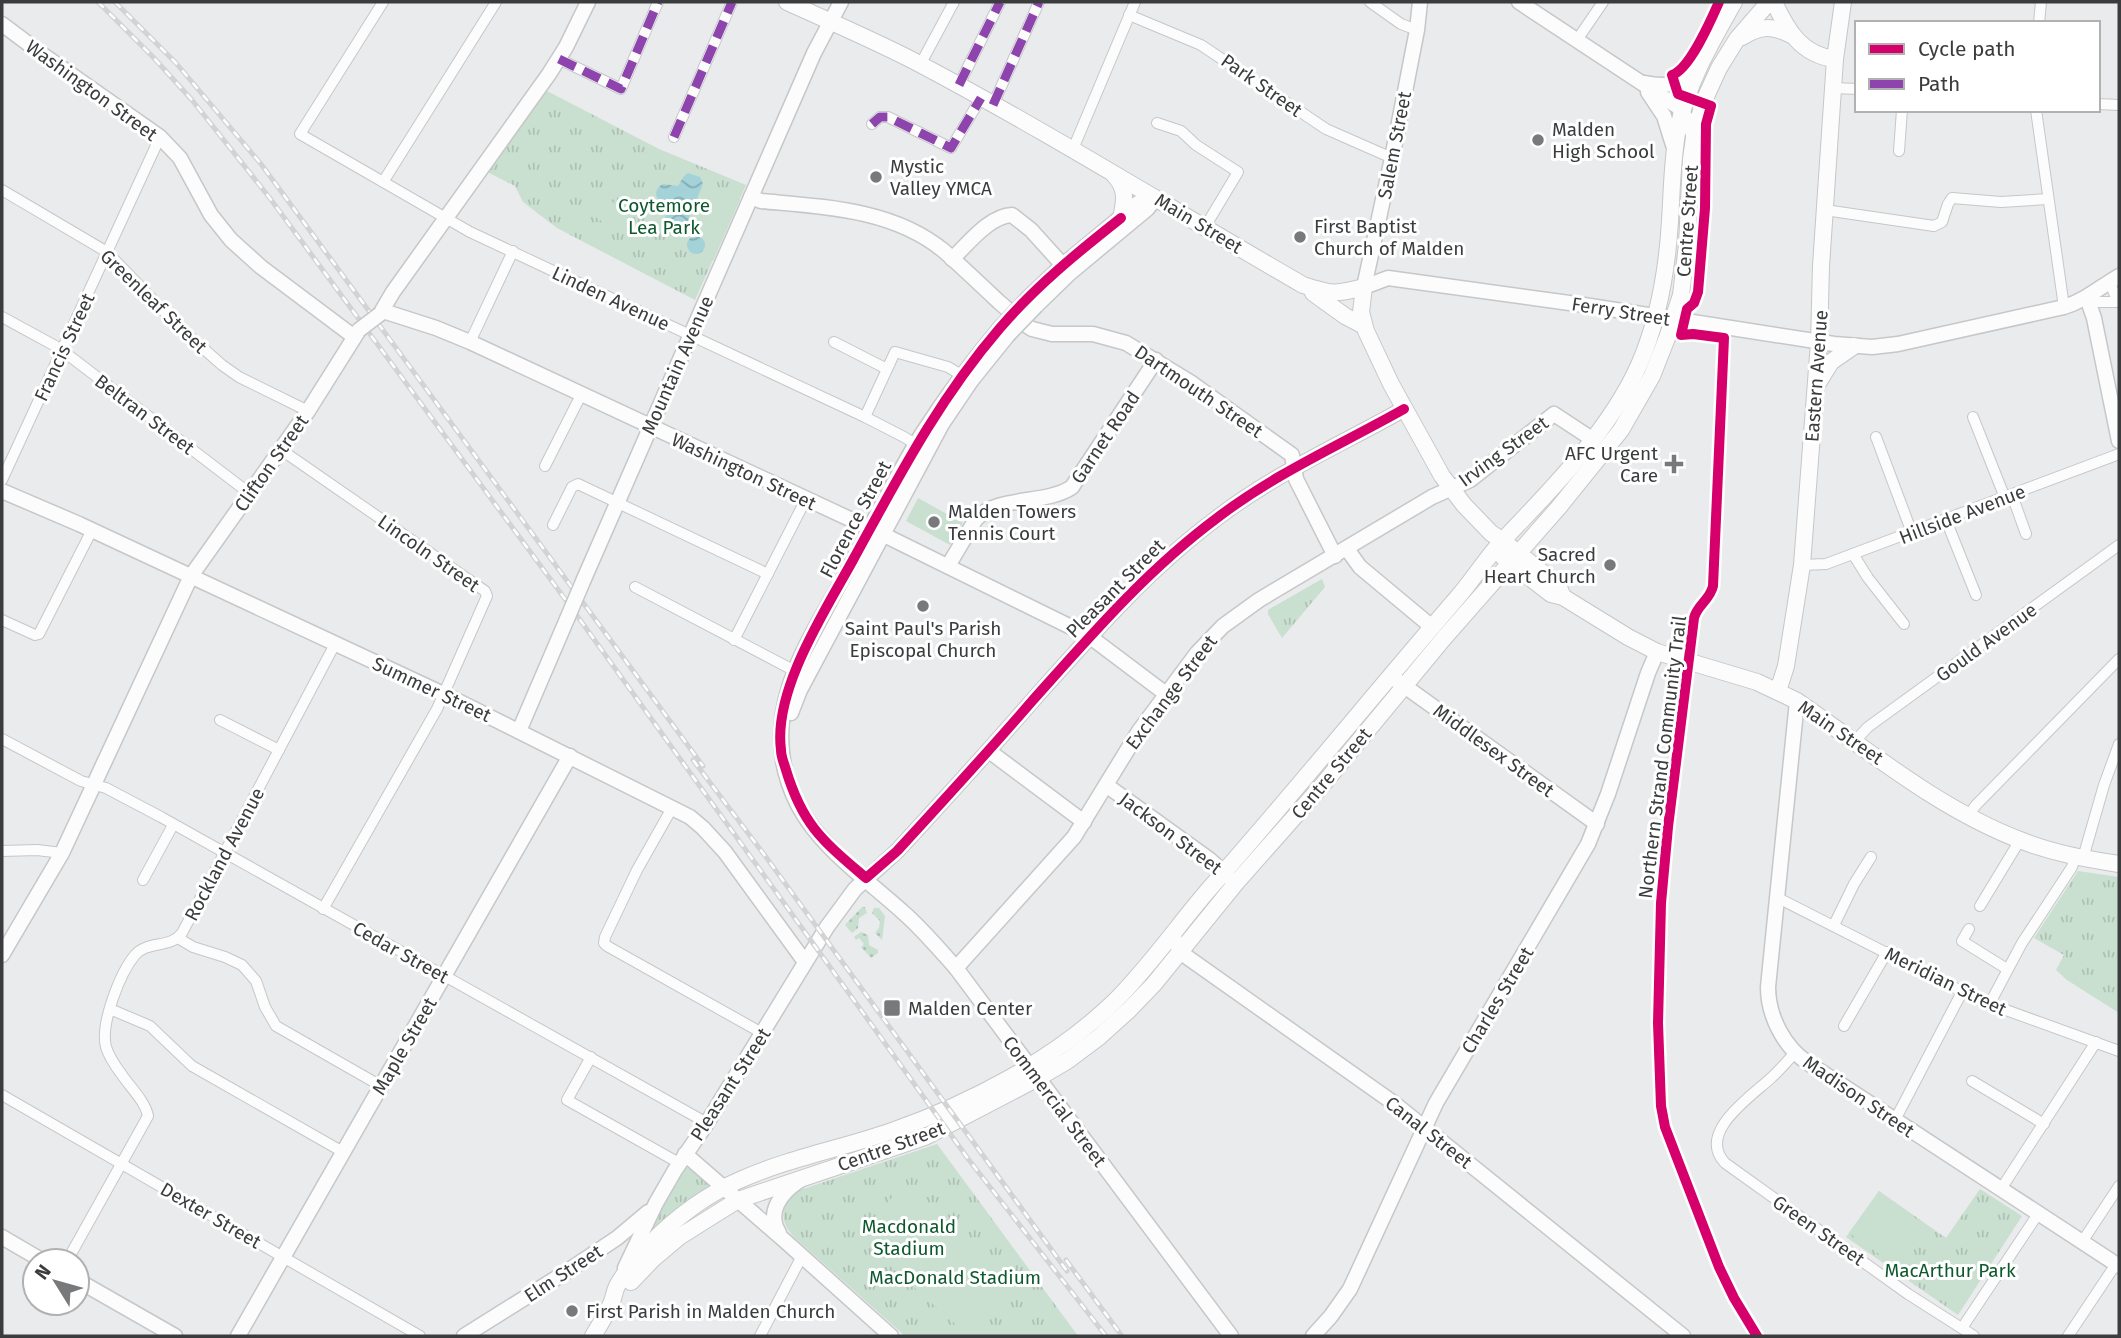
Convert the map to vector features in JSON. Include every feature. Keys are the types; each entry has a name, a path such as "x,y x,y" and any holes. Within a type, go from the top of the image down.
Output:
{"main road":[{"name":"Main Street","path":"787,2 959,85 1107,168 1303,285 1338,294 1364,287 1361,312 1376,355 1451,488 1496,541 1514,558 1558,585 1563,597 1657,652 1745,678 1797,701 1918,785 1968,816 2020,841 2079,858 2119,864"},
{"name":"Centre Street","path":"1397,681 1432,627 1496,541 1532,511 1592,439 1617,405 1633,376 1655,317 1665,271 1674,151 1682,111 1689,88 1734,2"},
{"name":"Centre Street","path":"614,1294 644,1251 664,1231 695,1206 725,1188 764,1171 926,1118 989,1088 1075,1055 1112,1026 1154,984 1180,952 1230,878 1397,681 1514,558 1621,430 1652,376 1681,295 1691,159 1694,138 1709,90 1737,39 1771,2"},
{"path":"1771,2 1791,35"},
{"name":"Eastern Avenue","path":"1778,691 1786,666 1802,565 1819,342 1825,210 1843,2"},
{"path":"1737,39 1752,30 1764,27 1779,29 1820,56 1836,59"},
{"path":"1107,168 1123,186 1125,197 1121,218"},
{"path":"1303,285 1364,326"},
{"path":"1815,388 1831,362 1854,346"},
{"name":"Centre Street","path":"614,1294 669,1245 703,1220 738,1200 925,1137 1034,1071 1104,1010 1137,977 1212,886 1230,878"},
{"name":"Pleasant Street","path":"593,1336 614,1294"}],"street":[{"name":"Linden Avenue","path":"383,2 300,134 445,219 864,417 921,448"},
{"path":"383,182 496,2"},
{"name":"Clifton Street","path":"2,955 62,853 191,576 308,411 356,333 381,313 393,292 559,59 588,2"},
{"path":"559,59 621,89 658,2"},
{"path":"674,136 732,2"},
{"name":"Mountain Avenue","path":"519,731 690,335 830,21 841,2"},
{"path":"920,65 954,2"},
{"path":"959,85 1000,2"},
{"path":"872,124 880,117 888,117 951,148 987,101 1039,2"},
{"path":"1073,149 1135,2"},
{"path":"1370,2 1401,24 1417,30"},
{"name":"Salem Street","path":"1364,287 1392,158 1420,2"},
{"path":"1519,2 1682,111 1691,126 1694,138"},
{"path":"1577,40 1603,2"},
{"path":"2039,21 2040,2"},
{"name":"Park Street","path":"1129,15 1201,45 1326,129 1392,158"},
{"name":"Washington Street","path":"2,24 160,137 180,158 211,215 231,240 261,267 356,333"},
{"path":"1631,77 1650,84 1671,85 1687,78 1702,61"},
{"path":"1631,77 1662,111 1674,151"},
{"path":"1834,88 1855,89"},
{"path":"2100,104 2119,105"},
{"path":"1899,151 1902,112"},
{"path":"2036,112 2064,307"},
{"path":"1157,123 1181,131 1196,145 1238,172 1205,227"},
{"name":"Francis Street","path":"2,480 160,137"},
{"name":"Greenleaf Street","path":"2,190 107,252 179,327 222,365 239,377 308,411"},
{"name":"Dartmouth Street","path":"751,197 761,201 872,215 918,233 952,259 1017,318 1036,331 1052,334 1093,334 1126,343 1156,360 1288,451 1293,458 1294,469"},
{"name":"Florence Street","path":"786,770 787,734 792,708 817,644 921,448 963,376 1032,302 1121,218 1143,201 1156,198"},
{"name":"Florence Street","path":"1067,269 1147,209 1156,198"},
{"path":"1825,210 1934,226 1942,222 1952,198 2001,202 2048,199"},
{"path":"952,259 991,223 1009,215 1024,222 1067,269"},
{"path":"470,342 513,251"},
{"name":"Ferry Street","path":"1364,287 1388,278 1819,342 1886,346 2064,307 2087,298 2114,278"},
{"path":"2087,298 2101,303 2118,302 2114,278"},
{"path":"2087,298 2116,411 2119,440"},
{"name":"Washington Street","path":"381,313 436,328 470,342 948,566 1089,636 1166,694"},
{"name":"Beltran Street","path":"2,317 62,350 249,494"},
{"name":"Florence Street","path":"921,448 957,401 1004,331"},
{"path":"834,342 887,369"},
{"path":"864,417 894,353 947,367 963,376"},
{"name":"Garnet Road","path":"948,566 979,516 994,508 1056,495 1072,487 1156,360"},
{"path":"545,466 581,395"},
{"name":"Pleasant Street","path":"614,1294 656,1203 682,1159 840,909 866,878 897,851 1089,636 1135,588 1188,540 1229,509 1294,469 1404,408"},
{"name":"Irving Street","path":"1451,488 1467,482 1554,414 1592,439"},
{"path":"1973,417 2026,534"},
{"path":"1876,437 1912,533"},
{"name":"Lincoln Street","path":"280,449 487,594 444,694"},
{"name":"Hillside Avenue","path":"1802,565 1821,565 1853,554 2119,454"},
{"path":"1294,469 1296,479 1341,552 1432,627"},
{"path":"553,525 575,484 768,574"},
{"name":"Exchange Street","path":"956,968 1065,849 1131,742 1205,644 1232,617 1451,488"},
{"name":"Summer Street","path":"2,491 92,530 444,694 694,820 711,835 734,863 804,965"},
{"path":"734,639 806,499"},
{"path":"1946,520 1976,595"},
{"path":"2,620 35,635 39,634 92,530"},
{"name":"Gould Avenue","path":"1855,741 1868,727 2119,545"},
{"path":"1853,554 1904,624"},
{"path":"635,587 795,671"},
{"name":"Rockland Avenue","path":"75,1247 148,1116 145,1107 107,1050 105,1036 110,1009 122,978 131,961 146,947 170,943 178,938 335,644"},
{"name":"Florence Street","path":"817,644 795,671 786,699 781,752 795,799 812,827 866,878"},
{"name":"Charles Street","path":"1313,1336 1350,1289 1436,1103 1577,864 1597,824 1657,652"},
{"path":"1968,816 2119,659"},
{"name":"Middlesex Street","path":"1397,681 1597,824"},
{"path":"323,909 444,694"},
{"name":"Madison Street","path":"1797,701 1769,979 1769,1000 1774,1018 1795,1053 2118,1265"},
{"path":"220,720 279,750"},
{"name":"Cedar Street","path":"2,739 81,780 106,788 173,824 707,1123"},
{"path":"1989,1005 2022,943 2079,858 2119,744"},
{"path":"989,751 1084,822"},
{"name":"Maple Street","path":"238,1336 570,756"},
{"name":"Jackson Street","path":"1106,785 1210,860 1230,878"},
{"path":"672,808 638,869 604,943 762,1033"},
{"path":"143,880 173,824"},
{"path":"1980,906 2020,841"},
{"path":"2,851 37,850 62,853"},
{"path":"1834,925 1871,857"},
{"name":"Commercial Street","path":"866,878 922,930 956,968 1231,1336"},
{"name":"Meridian Street","path":"1778,898 1989,1005 2119,1051"},
{"path":"1969,929 1962,941 2007,969"},
{"path":"1173,935 1180,952"},
{"path":"178,938 193,947 242,965 256,981 265,1007 276,1026 381,1086"},
{"name":"Canal Street","path":"1180,952 1395,1104 1684,1336"},
{"path":"1844,1026 1887,952"},
{"path":"1895,1120 1962,992"},
{"path":"110,1009 150,1026 192,1066 343,1152"},
{"path":"2001,1189 2096,1042"},
{"name":"Green Street","path":"1795,1053 1735,1110 1718,1136 1716,1143 1719,1155 1734,1170 1908,1294 1974,1336"},
{"path":"591,1058 566,1100 682,1159 725,1188 891,1336"},
{"path":"1972,1081 2044,1124"},
{"name":"Dexter Street","path":"2,1096 420,1336"},
{"path":"784,1240 774,1224 775,1207 785,1191 802,1178"},
{"path":"2082,1242 2119,1186"},
{"name":"Elm Street","path":"464,1336 617,1238 656,1203"},
{"path":"1962,1328 2038,1214"},
{"path":"2,1237 21,1248"},
{"path":"760,1336 802,1256"},
{"path":"2068,1336 2118,1265"},
{"path":"91,1288 175,1336"}],"green space":[{"name":"Coytemore Lea Park","path":"547,91 659,149 746,185 695,300 557,228 523,202 515,186 487,172"},
{"path":"689,164 706,173 713,188 740,200 713,261 692,258 679,239 661,230 656,221 662,209 653,205 643,193 650,178 665,176 674,179 679,169"},
{"path":"595,190 628,212 615,230 582,208"},
{"name":"Malden Towers Tennis Court","path":"918,498 963,523 950,545 906,521"},
{"path":"1322,579 1325,587 1282,638 1268,610"},
{"path":"2078,871 2119,877 2119,1013 2067,980 2056,970 2064,955 2034,938"},
{"path":"865,907 867,913 859,918 858,928 852,933 845,925"},
{"path":"874,908 879,908 885,916 882,940 875,933 880,921 872,913"},
{"path":"861,932 868,935 869,945 878,950 871,958 861,947 864,944 854,937"},
{"name":"Macdonald Stadium","path":"937,1144 1078,1336 905,1336 794,1237 785,1225 785,1208 797,1191"},
{"path":"683,1167 692,1169 712,1185 670,1214 647,1235"},
{"name":"MacDonald Stadium","path":"902,1186 1017,1288 975,1336 969,1336 857,1237"},
{"name":"MacArthur Park","path":"1980,1189 2022,1216 1958,1315 1846,1237 1879,1191 1946,1238"},
{"path":"1879,1191 1918,1220 1889,1261 1849,1233"},
{"path":"1948,1261 1965,1268 1973,1284 1956,1308 1933,1292 1930,1278 1936,1265"}],"water":[{"path":"688,173 700,177 703,184 685,227 677,230 666,223 669,207 658,199 656,192 663,184 678,186"},
{"path":"696,236 702,239 705,245 702,251 696,254 690,251 687,245 690,239"}],"railway":[{"path":"98,2 192,100 269,197 565,599 969,1160 1106,1336"},
{"path":"115,2 176,63 261,164 703,766"},
{"path":"693,760 1067,1271"},
{"path":"1066,1260 1122,1336"}],"marked path":[{"path":"559,59 621,89 658,2"},
{"path":"674,137 732,2"},
{"path":"959,85 1000,2"},
{"path":"993,105 1039,2"},
{"path":"872,124 880,117 888,117 951,148 981,98"}],"cycle path":[{"name":"Northern Strand Community Trail","path":"1719,2 1693,54 1686,64 1672,75 1678,94 1711,106 1706,124 1705,208 1698,292 1694,303 1687,309 1681,335 1724,338 1713,586 1694,618 1661,903 1658,1023 1661,1106 1665,1127 1719,1267 1757,1336"},
{"path":"896,852 866,878 826,842 807,819 781,753 781,727 793,677 816,627 886,499 957,383 1000,328 1028,298 1121,218"},
{"path":"898,850 1098,628 1143,581 1191,538 1262,487 1404,409"}],"place":[{"name":"Malden High School","path":"1538,140"},
{"name":"Mystic Valley YMCA","path":"876,177"},
{"name":"First Baptist Church of Malden","path":"1300,237"},
{"name":"AFC Urgent Care","path":"1674,464"},
{"name":"Malden Towers Tennis Court","path":"934,522"},
{"name":"Sacred Heart Church","path":"1610,565"},
{"name":"Saint Paul's Parish Episcopal Church","path":"923,606"},
{"name":"Malden Center","path":"892,1008"},
{"name":"First Parish in Malden Church","path":"572,1311"}]}
